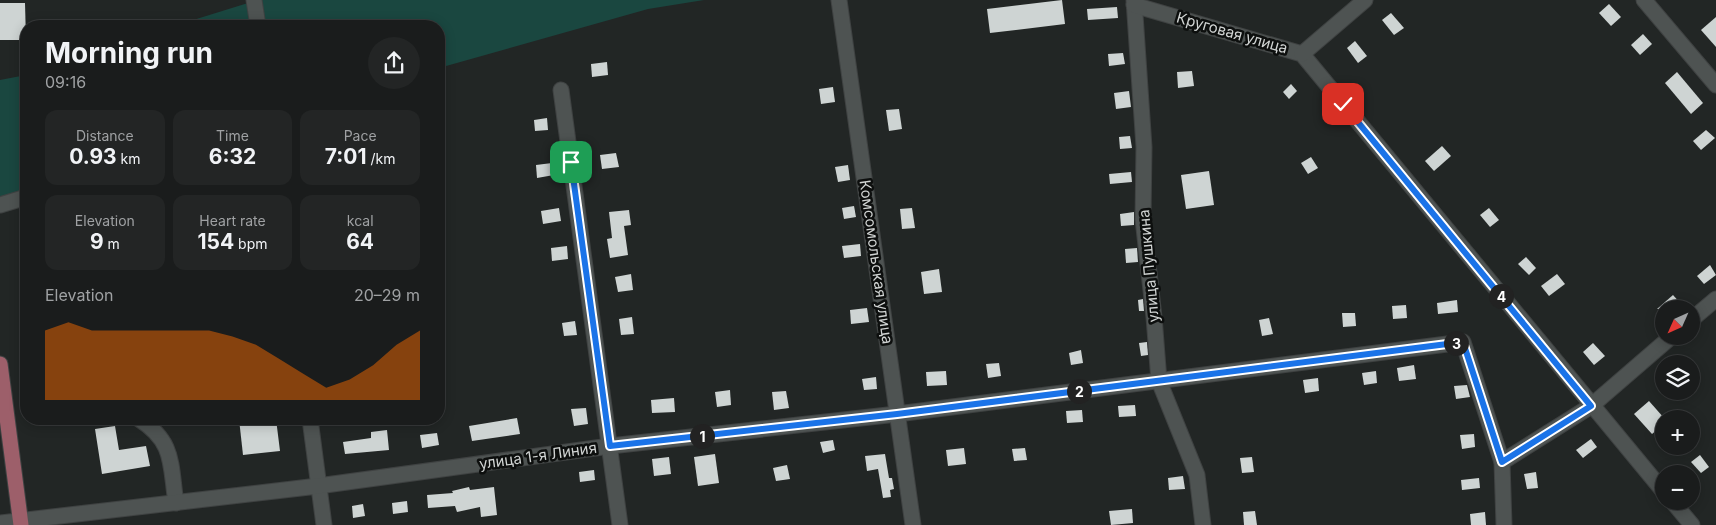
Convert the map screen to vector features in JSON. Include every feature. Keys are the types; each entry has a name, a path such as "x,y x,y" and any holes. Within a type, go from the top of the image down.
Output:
{"main road":[{"path":"0,364 20,523"}],"street":[{"path":"254,0 257,20"},
{"name":"Комсомольская улица","path":"839,0 913,525"},
{"path":"1302,54 1365,0"},
{"path":"1644,0 1716,85"},
{"name":"Круговая улица","path":"1134,2 1302,54 1655,481"},
{"name":"улица Пушкина","path":"1134,2 1144,146 1143,218 1159,381 1197,475 1203,525"},
{"path":"561,90 620,525"},
{"path":"0,205 20,199"},
{"path":"1700,312 1716,298"},
{"name":"улица 1-я Линия","path":"0,523 20,523 318,486 610,446 897,414 1463,342 1502,462"},
{"path":"1504,525 1502,462 1591,406 1662,345"},
{"path":"149,425 155,429 168,447 176,503"},
{"path":"311,425 324,525"},
{"path":"1680,510 1692,525"}],"green space":[{"path":"258,0 704,0 648,9 445,66 445,20 193,20"},
{"path":"20,76 20,196 0,202 0,80"}],"building":[{"path":"1062,0 1065,24 990,33 987,9"},
{"path":"0,3 25,3 25,20 20,20 20,40 0,40"},
{"path":"1609,4 1621,17 1611,26 1599,13"},
{"path":"1117,7 1118,18 1088,20 1087,9"},
{"path":"1391,13 1404,28 1394,35 1382,20"},
{"path":"1716,17 1716,47 1701,30"},
{"path":"1643,34 1652,44 1640,55 1631,45"},
{"path":"1355,41 1367,56 1358,63 1347,48"},
{"path":"1123,53 1125,64 1109,66 1108,54"},
{"path":"607,62 608,75 592,77 591,64"},
{"path":"1192,71 1194,86 1178,88 1177,72"},
{"path":"1677,72 1703,103 1691,114 1665,83"},
{"path":"1291,84 1297,91 1289,99 1283,92"},
{"path":"833,87 835,102 821,104 819,89"},
{"path":"1129,91 1131,107 1116,109 1114,93"},
{"path":"899,109 902,129 889,131 886,110"},
{"path":"547,118 548,130 535,131 534,120"},
{"path":"1706,130 1715,138 1701,150 1693,141"},
{"path":"1130,136 1132,148 1120,149 1119,137"},
{"path":"1442,146 1451,156 1434,171 1425,161"},
{"path":"616,153 619,167 602,169 600,155"},
{"path":"1311,157 1318,168 1308,174 1301,163"},
{"path":"552,163 554,175 537,178 536,165"},
{"path":"848,165 850,180 838,182 835,167"},
{"path":"1209,171 1214,205 1186,209 1181,175"},
{"path":"1131,172 1132,182 1110,184 1109,174"},
{"path":"854,206 856,217 844,219 842,208"},
{"path":"559,208 561,221 543,224 541,211"},
{"path":"912,208 915,228 902,229 900,209"},
{"path":"1489,208 1499,220 1490,227 1480,215"},
{"path":"629,210 631,225 624,226 628,255 610,258 607,239 612,238 609,212"},
{"path":"1134,212 1134,225 1121,226 1120,214"},
{"path":"860,244 861,256 844,258 842,246"},
{"path":"567,246 568,259 552,261 551,248"},
{"path":"1137,248 1138,262 1126,263 1125,249"},
{"path":"1526,257 1536,268 1529,275 1518,264"},
{"path":"1710,265 1716,275 1704,284 1697,276"},
{"path":"939,269 942,292 924,294 921,272"},
{"path":"631,274 633,290 618,292 615,277"},
{"path":"1557,274 1565,284 1549,296 1541,286"},
{"path":"1673,295 1677,300 1667,300"},
{"path":"1143,299 1144,311 1139,311 1138,300"},
{"path":"1457,300 1458,312 1438,314 1437,303"},
{"path":"1406,305 1407,318 1393,319 1392,306"},
{"path":"867,308 869,322 851,324 850,310"},
{"path":"1342,313 1355,313 1356,326 1343,327"},
{"path":"632,317 634,334 621,335 619,319"},
{"path":"1269,318 1273,334 1262,336 1259,320"},
{"path":"575,321 577,335 564,336 562,323"},
{"path":"1147,342 1148,355 1141,356 1139,343"},
{"path":"1593,343 1605,356 1594,365 1583,352"},
{"path":"1081,350 1083,363 1071,365 1069,353"},
{"path":"999,363 1001,376 988,378 986,364"},
{"path":"1414,365 1416,379 1399,381 1397,368"},
{"path":"946,371 947,385 927,386 926,372"},
{"path":"1376,371 1377,383 1364,385 1362,373"},
{"path":"876,377 877,389 864,390 862,379"},
{"path":"1318,378 1319,391 1305,393 1303,380"},
{"path":"1467,385 1470,397 1456,399 1454,386"},
{"path":"730,390 731,405 717,407 715,392"},
{"path":"786,391 789,408 774,410 772,392"},
{"path":"674,398 675,412 652,413 651,400"},
{"path":"1649,401 1657,410 1655,410 1655,432 1652,434 1634,414"},
{"path":"1135,405 1136,416 1119,417 1118,406"},
{"path":"586,408 588,424 574,426 571,409"},
{"path":"1082,410 1083,422 1067,423 1066,411"},
{"path":"517,418 520,434 472,441 469,426"},
{"path":"240,425 277,425 280,451 243,455"},
{"path":"115,426 119,450 146,446 150,466 102,474 95,429"},
{"path":"387,430 389,450 345,454 343,442 371,438 371,432"},
{"path":"437,433 439,445 422,448 420,435"},
{"path":"1474,434 1475,447 1462,449 1460,435"},
{"path":"1591,439 1597,447 1583,458 1576,450"},
{"path":"833,440 835,450 823,453 820,442"},
{"path":"964,448 966,464 948,466 946,450"},
{"path":"1025,448 1027,460 1014,461 1012,449"},
{"path":"715,454 719,483 698,486 694,457"},
{"path":"885,454 889,478 892,478 894,489 890,490 891,497 883,498 878,469 867,471 865,456"},
{"path":"1700,455 1709,467 1701,473 1700,465 1694,465 1691,462"},
{"path":"669,457 671,474 654,476 652,459"},
{"path":"1252,457 1254,472 1242,473 1240,458"},
{"path":"787,465 790,479 776,481 773,468"},
{"path":"594,470 595,480 580,482 579,472"},
{"path":"1536,472 1538,488 1527,489 1524,474"},
{"path":"1183,476 1185,489 1169,490 1168,478"},
{"path":"1479,478 1480,488 1462,490 1461,480"},
{"path":"469,487 470,490 494,487 497,515 481,517 480,507 457,512 455,506 428,508 427,495 453,493 452,491"},
{"path":"407,501 408,512 393,514 392,503"},
{"path":"363,504 365,516 353,518 352,506"},
{"path":"1132,509 1133,523 1111,525 1109,511"},
{"path":"1255,511 1257,525 1244,525 1243,512"},
{"path":"1485,512 1486,525 1471,525 1470,514"}],"route":[{"path":"571,162 610,446 897,414 1463,342 1502,462 1591,406 1343,104"}]}
